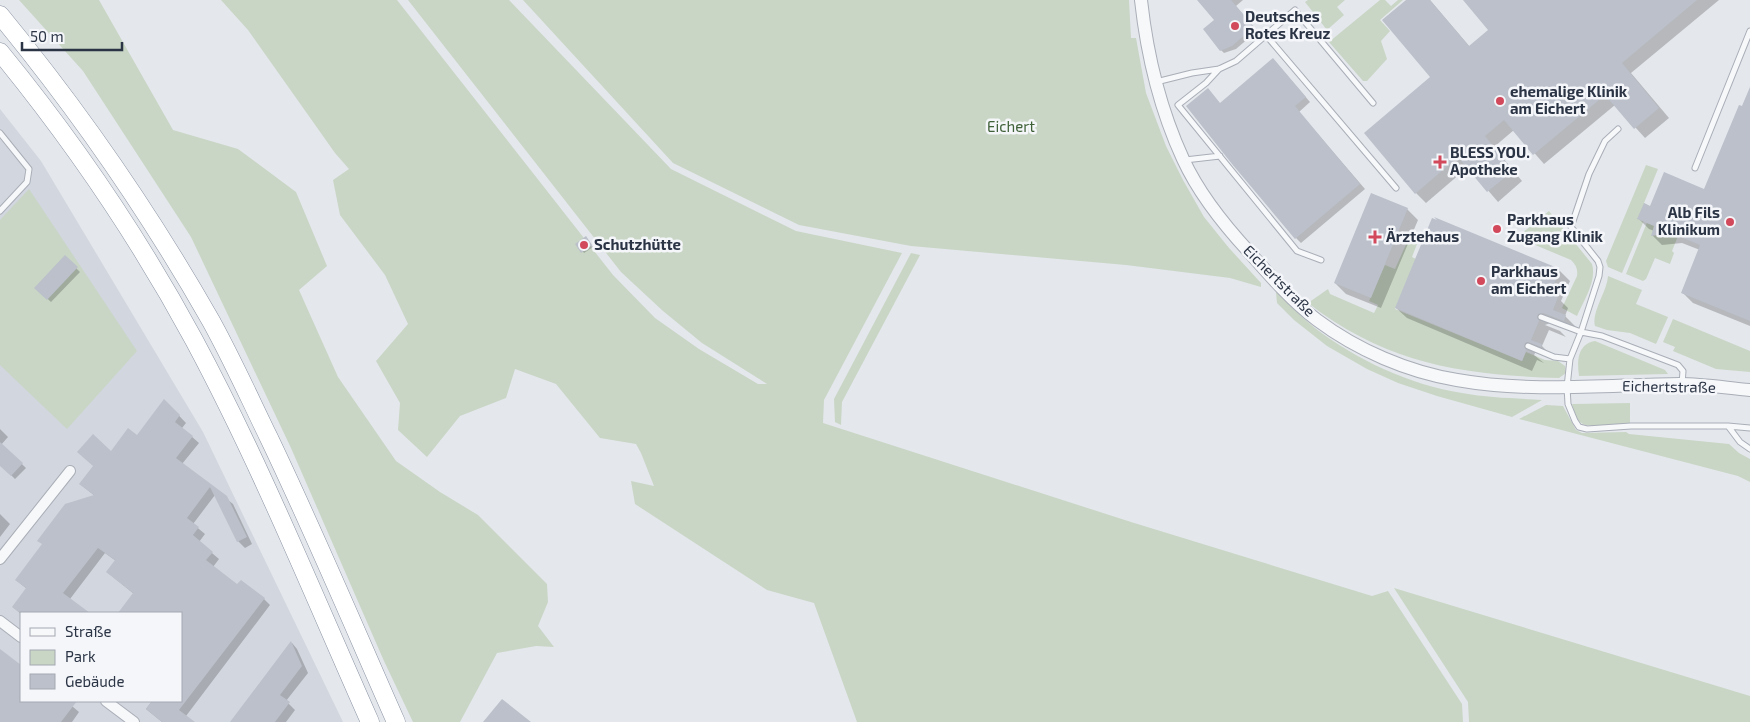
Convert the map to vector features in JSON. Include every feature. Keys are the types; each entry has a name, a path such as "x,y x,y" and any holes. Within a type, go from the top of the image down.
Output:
{"highway":[{"path":"0,14 88,126 121,175 211,322 295,494 396,722"},
{"path":"0,52 72,145 151,266 194,339 270,497 370,722"}],"street":[{"name":"Eichertstraße","path":"1141,0 1154,82 1183,160 1209,204 1233,235 1274,280 1300,305 1340,335 1390,360 1456,380 1492,384 1567,387 1682,384 1750,390"},
{"path":"0,559 70,471"},
{"path":"0,622 20,636"},
{"path":"107,702 134,722"}],"lane":[{"path":"1154,82 1219,69 1236,61 1295,10 1373,103"},
{"path":"1695,168 1750,31"},
{"path":"1265,34 1396,188"},
{"path":"1219,69 1206,83 1178,105 1297,251 1321,260"},
{"path":"1618,129 1605,141 1589,174 1571,227 1598,261 1600,267 1599,276 1581,332 1570,359 1567,387 1568,404 1575,421 1579,427 1587,429 1631,426 1728,426 1750,428"},
{"path":"0,134 29,169 27,182 0,211"},
{"path":"1183,160 1220,156"},
{"path":"1541,317 1581,332 1602,336 1678,365 1683,371 1682,384"},
{"path":"1528,346 1554,357 1570,359"},
{"path":"1728,426 1740,442 1750,449"}],"shaded area":[{"path":"0,109 41,161 203,432 343,722 0,722"}],"green space":[{"path":"19,0 99,0 173,130 238,149 296,192 327,266 299,290 338,377 396,461 440,492 478,515 547,584 548,602 538,626 554,647 536,646 497,653 460,722 413,722 384,661 291,448 191,237 83,71"},
{"path":"221,0 397,0 613,275 655,318 699,349 758,384 767,384 702,343 663,311 621,272 408,0 509,0 671,169 796,231 902,253 824,400 823,423 1131,522 1372,596 1388,591 1462,704 1463,722 857,722 814,603 767,590 635,504 631,481 654,486 636,444 600,438 556,384 515,369 506,398 460,416 427,457 398,430 400,403 376,361 408,324 385,275 340,215 333,180 349,169 335,153 248,30"},
{"name":"Eichert","path":"523,0 1129,0 1131,38 1136,38 1146,93 1166,146 1204,217 1261,283 1261,287 1230,278 1126,265 911,246 799,225 673,163"},
{"path":"1308,0 1345,0 1337,7 1344,15 1327,30 1305,2"},
{"path":"1380,0 1385,0 1391,6 1398,0 1403,0 1380,20 1390,31 1381,41 1387,59 1367,81 1363,81 1329,42"},
{"path":"1646,165 1658,169 1644,203 1650,206 1622,273 1608,267 1606,261"},
{"path":"1666,176 1678,236 1672,251 1674,253 1670,264 1655,258 1646,279 1643,281 1626,274"},
{"path":"29,189 137,351 67,429 0,365 0,220"},
{"path":"1549,211 1592,264 1593,277 1591,284 1577,316 1562,308 1577,276 1577,269 1571,260 1514,236 1517,230 1521,234"},
{"path":"1408,240 1417,244 1412,257 1416,259 1395,309 1522,361 1526,352 1545,360 1558,361 1565,366 1566,373 1559,378 1490,374 1427,362 1397,353 1367,340 1337,324 1308,303 1328,289 1330,294 1374,313 1378,305 1369,301 1385,265 1395,269"},
{"path":"911,253 920,255 842,402 841,425 835,422 834,399"},
{"path":"1608,276 1642,290 1636,304 1668,317 1656,344 1630,333 1607,330 1595,326 1595,315"},
{"path":"1276,292 1310,324 1331,340 1385,370 1423,384 1472,395 1542,400 1512,417 1398,383 1367,369 1327,346 1294,320 1277,303"},
{"path":"1673,319 1750,351 1750,372 1716,369 1673,351 1675,347 1663,342"},
{"path":"1595,341 1665,370 1668,374 1579,376 1578,360 1580,354 1585,346"},
{"path":"1630,403 1630,423 1597,426 1590,426 1580,422 1572,404"},
{"path":"1546,405 1563,406 1576,430 1582,433 1626,432 1629,434 1729,444 1739,453 1750,459 1750,482 1738,476 1519,419"},
{"path":"1394,588 1750,696 1750,722 1469,722 1468,702"}],"building":[{"name":"Deutsches Rotes Kreuz","path":"1197,0 1231,0 1254,27 1232,46 1220,51 1203,29 1214,20"},
{"name":"ehemalige Klinik am Eichert","path":"1406,0 1430,0 1469,46 1488,30 1463,0 1697,0 1622,63 1659,108 1634,129 1605,95 1533,155 1504,120 1485,136 1513,171 1487,192 1458,157 1415,194 1364,133 1430,77 1382,20"},
{"path":"1273,58 1306,97 1295,106 1360,184 1295,239 1186,106 1208,88 1220,103"},
{"name":"Alb Fils Klinikum","path":"1750,87 1750,321 1681,293 1700,245 1671,233 1651,236 1654,226 1637,219 1644,203 1650,206 1664,172 1704,189 1739,105 1742,106"},
{"name":"Ärztehaus","path":"1371,193 1408,208 1371,298 1334,283"},
{"name":"Parkhaus am Eichert","path":"1434,217 1560,269 1550,294 1558,297 1553,310 1566,315 1564,321 1543,313 1538,314 1539,321 1531,340 1542,344 1541,347 1528,342 1524,346 1526,350 1537,355 1526,351 1522,361 1395,308 1432,218 1437,220"},
{"name":"Schutzhütte","path":"586,236 592,245 581,253 575,244"},
{"path":"65,255 78,267 47,300 34,288"},
{"path":"164,399 180,415 175,422 193,436 176,458 227,496 247,537 237,542 210,487 187,518 199,527 193,535 213,552 206,560 237,584 241,580 265,598 179,710 195,722 162,722 146,709 151,702 182,702 182,612 119,612 133,593 106,572 115,560 98,548 63,593 89,612 20,613 12,607 26,588 15,580 42,544 37,541 65,504 94,495 79,484 93,466 77,452 93,434 111,451 128,428 137,435"},
{"path":"0,442 23,463 11,476 0,466"},
{"path":"291,641 302,666 280,695 290,702 275,722 230,722"},
{"path":"0,649 20,664 20,702 76,702 61,722 0,722"},
{"path":"502,699 531,722 483,722"}],"place":[{"name":"Deutsches Rotes Kreuz","path":"1235,26"},
{"name":"ehemalige Klinik am Eichert","path":"1500,101"},
{"name":"BLESS YOU. Apotheke","path":"1440,162"},
{"name":"Alb Fils Klinikum","path":"1730,222"},
{"name":"Parkhaus Zugang Klinik","path":"1497,229"},
{"name":"Ärztehaus","path":"1375,237"},
{"name":"Schutzhütte","path":"584,245"},
{"name":"Parkhaus am Eichert","path":"1481,281"}]}
